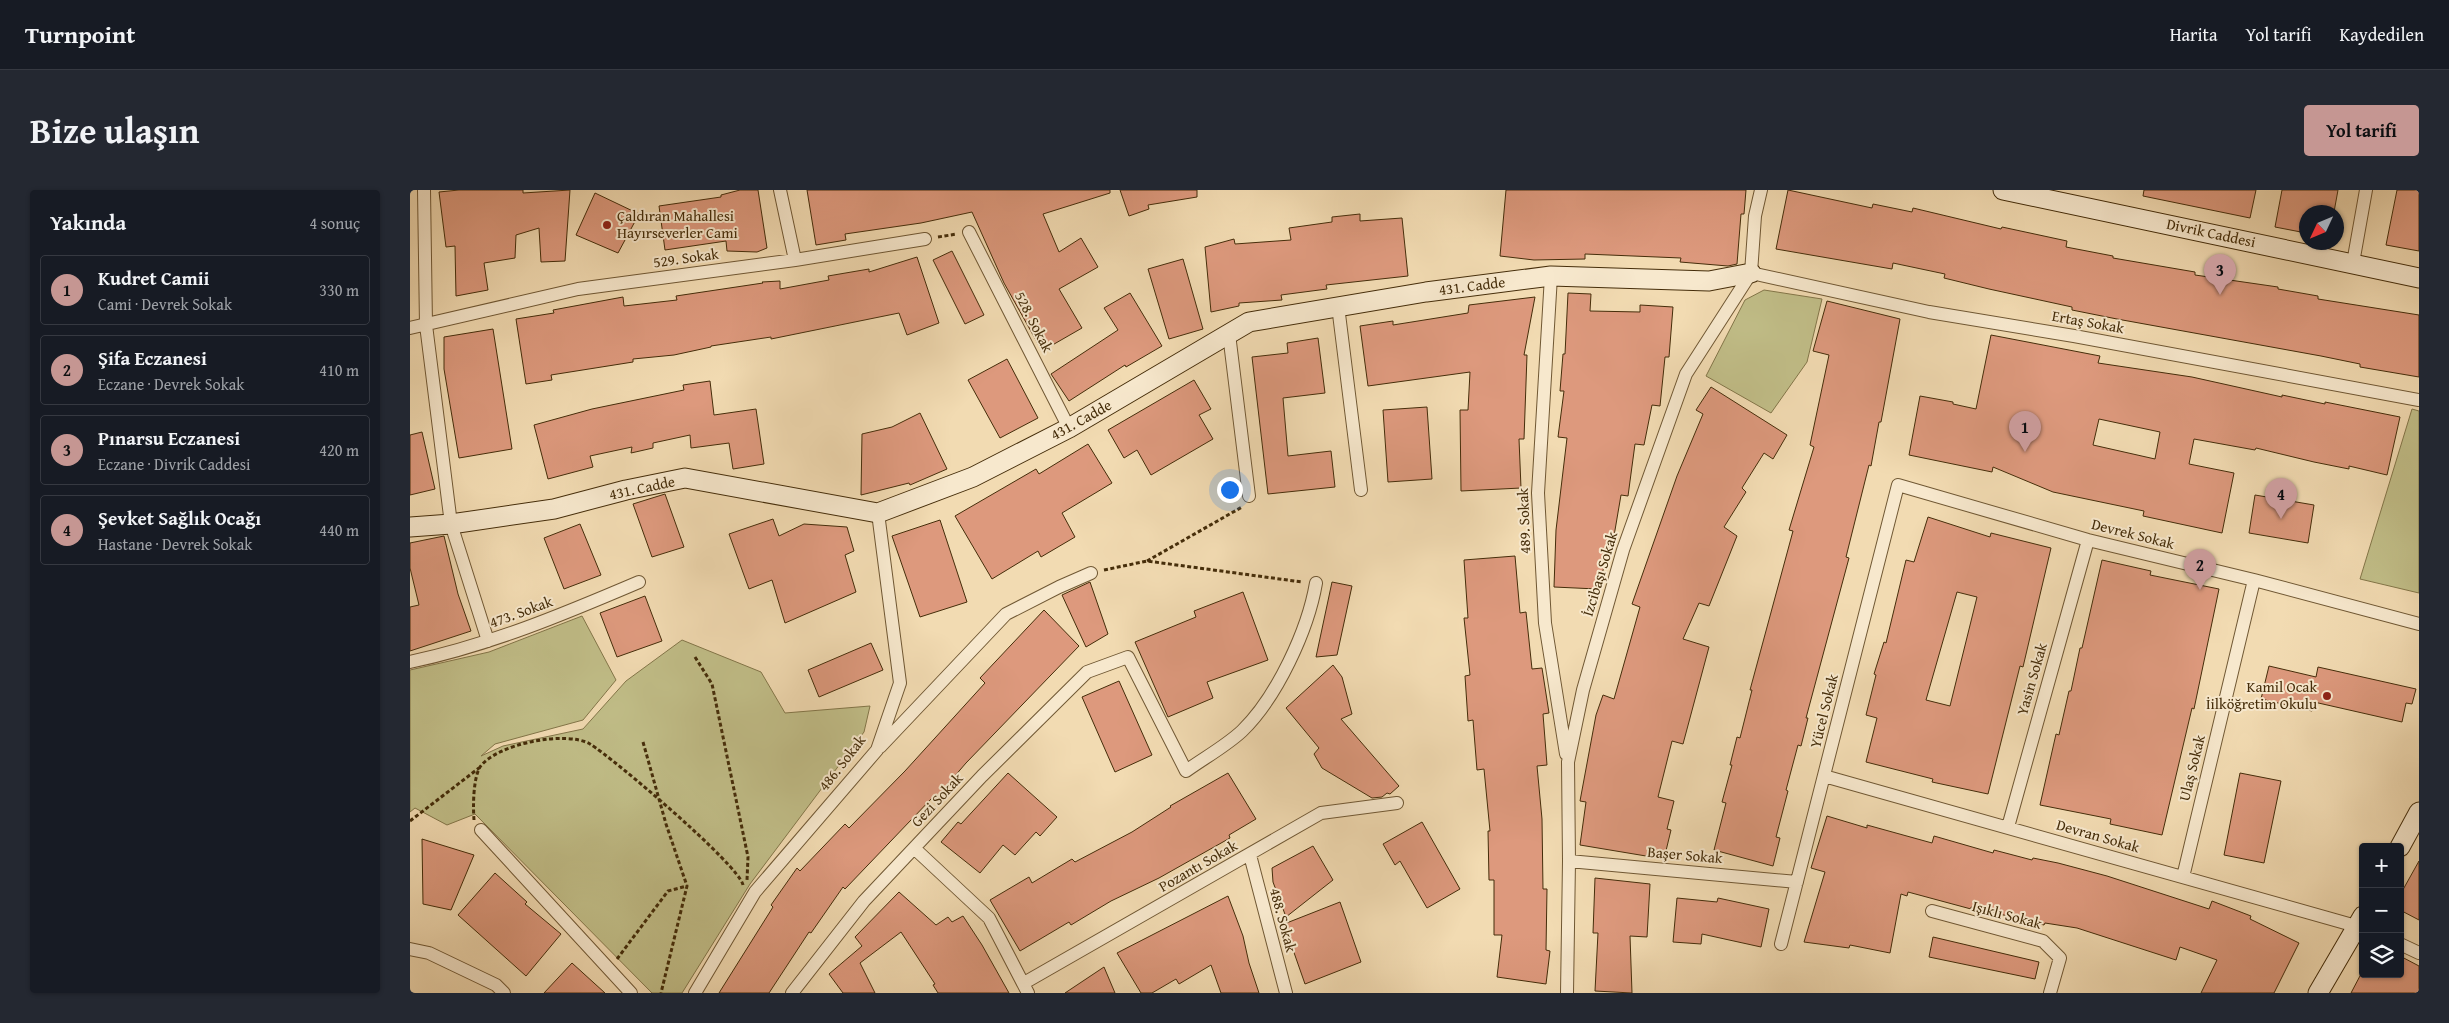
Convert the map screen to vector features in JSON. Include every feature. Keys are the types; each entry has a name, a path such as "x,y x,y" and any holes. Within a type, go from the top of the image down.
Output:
{"street":[{"path":"424,190 426,325 451,524 488,641"},
{"path":"780,190 795,260"},
{"name":"İzcibaşı Sokak","path":"1567,993 1568,762 1583,690 1623,550 1686,374 1751,273 1755,216 1760,190"},
{"name":"Divrik Caddesi","path":"2003,190 2419,278"},
{"path":"2353,263 2366,190"},
{"name":"528. Sokak","path":"970,232 1069,428"},
{"name":"529. Sokak","path":"410,328 578,289 795,260 925,239"},
{"name":"431. Cadde","path":"410,527 451,524 554,509 626,490 685,478 878,513 973,477 1069,428 1249,322 1426,292 1551,276 1709,281 1751,273"},
{"name":"Ertaş Sokak","path":"1751,273 1929,312 2074,336 2419,400"},
{"name":"489. Sokak","path":"1551,276 1538,493 1545,623 1568,762"},
{"path":"1338,306 1361,490"},
{"path":"1229,334 1249,496"},
{"name":"Devrek Sokak","path":"1898,485 2088,540 2254,580 2419,624"},
{"name":"Yücel Sokak","path":"1781,944 1898,485"},
{"name":"486. Sokak","path":"695,993 755,892 877,750 900,684 878,513"},
{"name":"Yasin Sokak","path":"2008,827 2088,540"},
{"path":"877,750 1006,614 1091,573"},
{"name":"Ulaş Sokak","path":"2182,877 2254,580"},
{"name":"473. Sokak","path":"410,662 441,656 532,627 639,582"},
{"name":"Gezi Sokak","path":"792,993 864,900 982,776 1087,672 1128,657 1186,771 1242,731 1280,682 1312,604 1316,583"},
{"name":"Devran Sokak","path":"1824,776 2182,877 2359,922"},
{"name":"Pozantı Sokak","path":"1026,988 1321,813 1377,808 1397,803"},
{"path":"2402,843 2419,812"},
{"path":"481,830 631,993"},
{"path":"914,848 989,918 1026,988"},
{"name":"488. Sokak","path":"1250,855 1286,993"},
{"name":"Başer Sokak","path":"1569,861 1797,882"},
{"name":"Işıklı Sokak","path":"1932,911 2043,941 2060,958 2050,993"},
{"path":"2318,993 2359,926"},
{"path":"2404,946 2419,953"},
{"path":"410,949 429,953 496,985 504,993"}],"path":[{"path":"925,239 970,232"},
{"path":"1091,573 1147,561 1244,506 1249,496"},
{"path":"1147,561 1293,582 1316,583"},
{"path":"695,657 712,684 726,750 748,857 747,906"},
{"path":"410,821 480,768 494,754 516,746 559,738 589,744 660,801 724,859 742,879 747,906"},
{"path":"643,742 688,886 661,993"},
{"path":"480,768 474,792 474,820 481,830"},
{"path":"609,969 668,891 688,886"}],"shaded area":[{"path":"1764,290 1822,299 1807,362 1771,413 1706,376 1745,300"},
{"path":"2412,409 2419,411 2419,593 2360,579"},
{"path":"582,616 616,680 583,720 495,744 481,756 503,746 583,729 626,681 682,640 761,672 785,713 870,706 864,732 750,884 682,993 652,993 475,814 447,825 415,808 410,812 410,670 489,652"}],"building":[{"path":"459,190 523,190 523,193 570,190 565,261 541,262 539,228 516,235 515,258 484,263 488,290 456,296 455,246 446,247 439,192"},
{"path":"740,190 758,190 767,248 757,252 727,251 726,241 665,250 659,206 721,197 721,195"},
{"path":"807,190 1110,190 1110,193 1043,214 1059,252 1081,238 1098,267 1059,289 1082,328 1042,351 1004,283 972,212 921,223 845,234 846,240 816,245"},
{"path":"1120,190 1197,190 1197,197 1148,205 1149,209 1129,216"},
{"path":"1506,190 1746,190 1744,214 1741,214 1737,264 1728,266 1680,262 1681,258 1585,254 1585,259 1534,260 1500,256"},
{"path":"1788,190 1872,208 1873,204 1912,212 1913,208 2001,229 2002,227 2067,241 2066,247 2113,256 2113,258 2195,272 2195,275 2278,287 2278,289 2318,296 2318,299 2419,315 2419,377 2360,367 2360,364 2321,356 2072,310 2072,307 1944,278 1945,274 1893,263 1892,269 1776,249"},
{"path":"2144,190 2256,190 2250,218 2143,196"},
{"path":"2282,190 2338,190 2335,205 2299,205 2299,232 2275,227"},
{"path":"2397,190 2419,190 2419,251 2386,245"},
{"name":"Çaldıran Mahallesi Hayırseverler Cami","path":"595,193 639,214 618,253 576,235"},
{"path":"1360,214 1360,221 1402,218 1408,276 1326,285 1327,289 1281,295 1282,300 1239,303 1239,306 1211,312 1205,247 1234,239 1235,244 1291,240 1289,228 1332,222 1332,217"},
{"path":"952,251 984,315 965,324 933,260"},
{"path":"917,257 939,323 907,335 899,313 771,339 771,337 711,346 674,355 633,359 633,362 551,375 552,380 526,384 516,319 554,313 553,310 623,297 624,306 677,300 676,296 762,282 780,281 780,289 829,280 828,276 869,269 869,272"},
{"path":"1183,259 1203,329 1169,339 1148,269"},
{"path":"1130,293 1162,346 1126,367 1125,365 1069,401 1051,374 1118,330 1104,308"},
{"path":"1568,293 1591,294 1590,311 1640,312 1640,305 1673,307 1669,357 1665,357 1660,406 1652,405 1644,445 1635,444 1628,496 1621,495 1614,536 1597,589 1554,587 1556,530 1567,438 1558,437 1564,391 1560,391 1563,354 1565,354"},
{"path":"1535,297 1524,355 1527,355 1524,439 1519,439 1521,488 1461,491 1460,410 1468,410 1470,372 1368,386 1360,326 1393,321 1393,325 1468,313 1469,305"},
{"path":"1827,301 1900,319 1871,466 1869,465 1846,557 1849,558 1806,718 1808,718 1801,746 1798,745 1786,790 1788,791 1776,837 1780,838 1773,866 1714,850 1726,803 1722,802 1732,765 1730,765 1737,737 1740,738 1752,690 1750,690 1793,531 1789,530 1814,447 1810,445 1829,355 1813,351"},
{"path":"493,329 512,449 459,458 444,369 444,337"},
{"path":"1991,335 2100,356 2098,363 2192,377 2282,397 2282,395 2325,404 2325,402 2400,417 2387,475 2349,466 2349,469 2314,462 2256,448 2255,450 2194,439 2189,464 2234,473 2222,533 2143,516 2144,511 2053,492 1993,467 1992,472 1909,455 1920,396 1953,402 1953,404 1976,409","holes":["2099,419 2160,432 2155,459 2093,445"]},
{"path":"1318,338 1325,393 1283,398 1288,456 1331,451 1335,487 1268,494 1252,357 1288,353 1287,343"},
{"path":"1007,359 1038,418 1000,438 968,380"},
{"path":"1194,380 1211,409 1199,415 1213,439 1151,475 1137,450 1124,458 1108,430"},
{"path":"710,381 714,415 756,409 764,464 733,469 729,443 691,448 690,435 653,443 653,448 631,453 632,447 590,456 593,467 548,479 534,425 592,409 684,390 683,385"},
{"path":"1711,387 1787,435 1773,459 1764,453 1742,488 1746,492 1724,527 1737,536 1709,606 1699,603 1683,639 1709,647 1683,744 1672,741 1658,797 1674,801 1667,829 1671,830 1664,859 1580,845 1586,802 1580,801 1596,715 1603,695 1614,699 1640,607 1632,604 1677,476 1703,414 1696,410"},
{"path":"1427,407 1432,479 1388,482 1383,410"},
{"path":"920,413 947,469 910,485 909,483 861,495 862,434 892,427"},
{"path":"422,432 435,489 410,495 410,435"},
{"path":"1088,444 1112,483 1062,513 1075,537 1041,557 1038,551 992,579 955,516 1036,469 1039,474"},
{"path":"665,494 684,547 652,557 633,504"},
{"path":"2255,495 2314,505 2308,543 2249,533"},
{"path":"1928,517 1990,537 1991,533 2051,548 2023,667 2020,666 1988,794 1932,782 1933,779 1866,762 1877,718 1866,715 1876,675 1874,674 1884,642 1886,643 1906,560 1914,562","holes":["1957,592 1977,597 1950,706 1926,700"]},
{"path":"773,519 779,536 804,524 847,527 854,551 845,555 856,592 785,623 772,580 749,589 729,534"},
{"path":"940,520 967,602 920,617 892,536"},
{"path":"580,524 601,575 564,589 544,538"},
{"path":"444,536 458,594 471,631 410,651 410,607 419,605 410,568 410,543"},
{"path":"1515,556 1520,613 1526,612 1532,669 1542,668 1549,713 1543,714 1547,765 1537,766 1542,819 1543,889 1547,889 1546,950 1550,951 1546,984 1497,977 1502,935 1494,935 1494,880 1489,880 1488,831 1490,831 1484,769 1477,770 1473,720 1468,721 1465,676 1470,675 1464,618 1468,618 1464,560"},
{"path":"2102,560 2151,571 2150,575 2219,589 2194,709 2192,708 2162,835 2110,824 2111,819 2040,805 2056,734 2059,735 2080,648 2082,648"},
{"path":"1090,582 1108,634 1086,647 1062,595"},
{"path":"1332,582 1352,586 1337,655 1316,657"},
{"path":"1243,592 1268,660 1207,682 1213,698 1168,717 1135,642 1196,617 1194,611"},
{"path":"645,596 662,641 617,657 600,613"},
{"path":"1044,610 1079,646 966,763 935,799 933,797 845,889 843,887 811,933 809,932 769,993 719,993 773,907 771,905 797,868 800,871 845,824 849,828 905,771 985,683 980,678"},
{"path":"871,643 883,670 819,697 808,670"},
{"path":"1333,665 1342,677 1352,714 1341,719 1399,786 1390,794 1387,793 1382,797 1372,798 1322,768 1314,754 1319,748 1286,708"},
{"path":"2269,666 2316,677 2318,667 2416,689 2412,704 2406,703 2402,722 2314,702 2312,711 2261,699"},
{"path":"1119,681 1152,755 1115,772 1082,697"},
{"path":"1008,773 1057,817 1040,836 1036,832 1015,855 1003,845 980,873 941,842 958,822 961,824"},
{"path":"1228,773 1256,819 1229,835 1230,838 1159,878 1111,901 1071,925 1069,922 1020,951 990,900 1029,877 1032,883 1072,859 1075,862 1132,832 1170,806"},
{"path":"2240,773 2281,781 2264,863 2224,855"},
{"path":"1827,816 1867,828 1867,825 1932,843 1934,836 1993,853 1994,850 2032,860 2033,858 2058,863 2107,876 2209,909 2212,901 2251,916 2250,919 2299,943 2274,993 2201,993 2217,960 2180,947 2176,960 2077,928 2045,923 2044,925 1971,907 1971,909 1908,892 1907,896 1901,894 1890,953 1850,945 1849,948 1804,942 1825,872 1811,868"},
{"path":"1422,822 1460,889 1427,908 1400,861 1395,865 1383,844"},
{"path":"422,839 474,855 451,910 423,904"},
{"path":"1313,846 1333,880 1286,917 1273,882 1272,868"},
{"path":"2419,861 2419,920 2404,912 2404,888"},
{"path":"495,873 527,902 525,904 561,934 526,976 458,915"},
{"path":"1595,878 1650,884 1647,937 1630,936 1632,993 1595,991 1598,933 1593,933"},
{"path":"899,892 936,925 948,917 952,922 963,916 1009,993 938,993 933,985 935,984 901,932 860,963 875,993 843,993 829,974 862,946 855,937"},
{"path":"1228,896 1243,936 1249,963 1259,993 1221,993 1211,965 1179,984 1176,979 1152,993 1141,993 1117,953"},
{"path":"1677,898 1717,902 1718,898 1769,909 1761,947 1702,934 1701,944 1673,942"},
{"path":"1340,902 1361,962 1305,984 1284,924"},
{"path":"1933,937 2039,962 2035,979 1929,957"},
{"path":"2404,958 2419,966 2419,993 2351,993 2359,978 2404,978"},
{"path":"572,963 605,993 544,993"},
{"path":"1104,967 1115,993 1065,993"}],"place":[{"name":"Çaldıran Mahallesi Hayırseverler Cami","path":"607,225"},
{"name":"Pınarsu Eczanesi","path":"2220,295"},
{"name":"Kudret Camii","path":"2025,452"},
{"name":"Şevket Sağlık Ocağı","path":"2281,519"},
{"name":"Şifa Eczanesi","path":"2200,590"},
{"name":"Kamil Ocak İilköğretim Okulu","path":"2327,696"}]}
